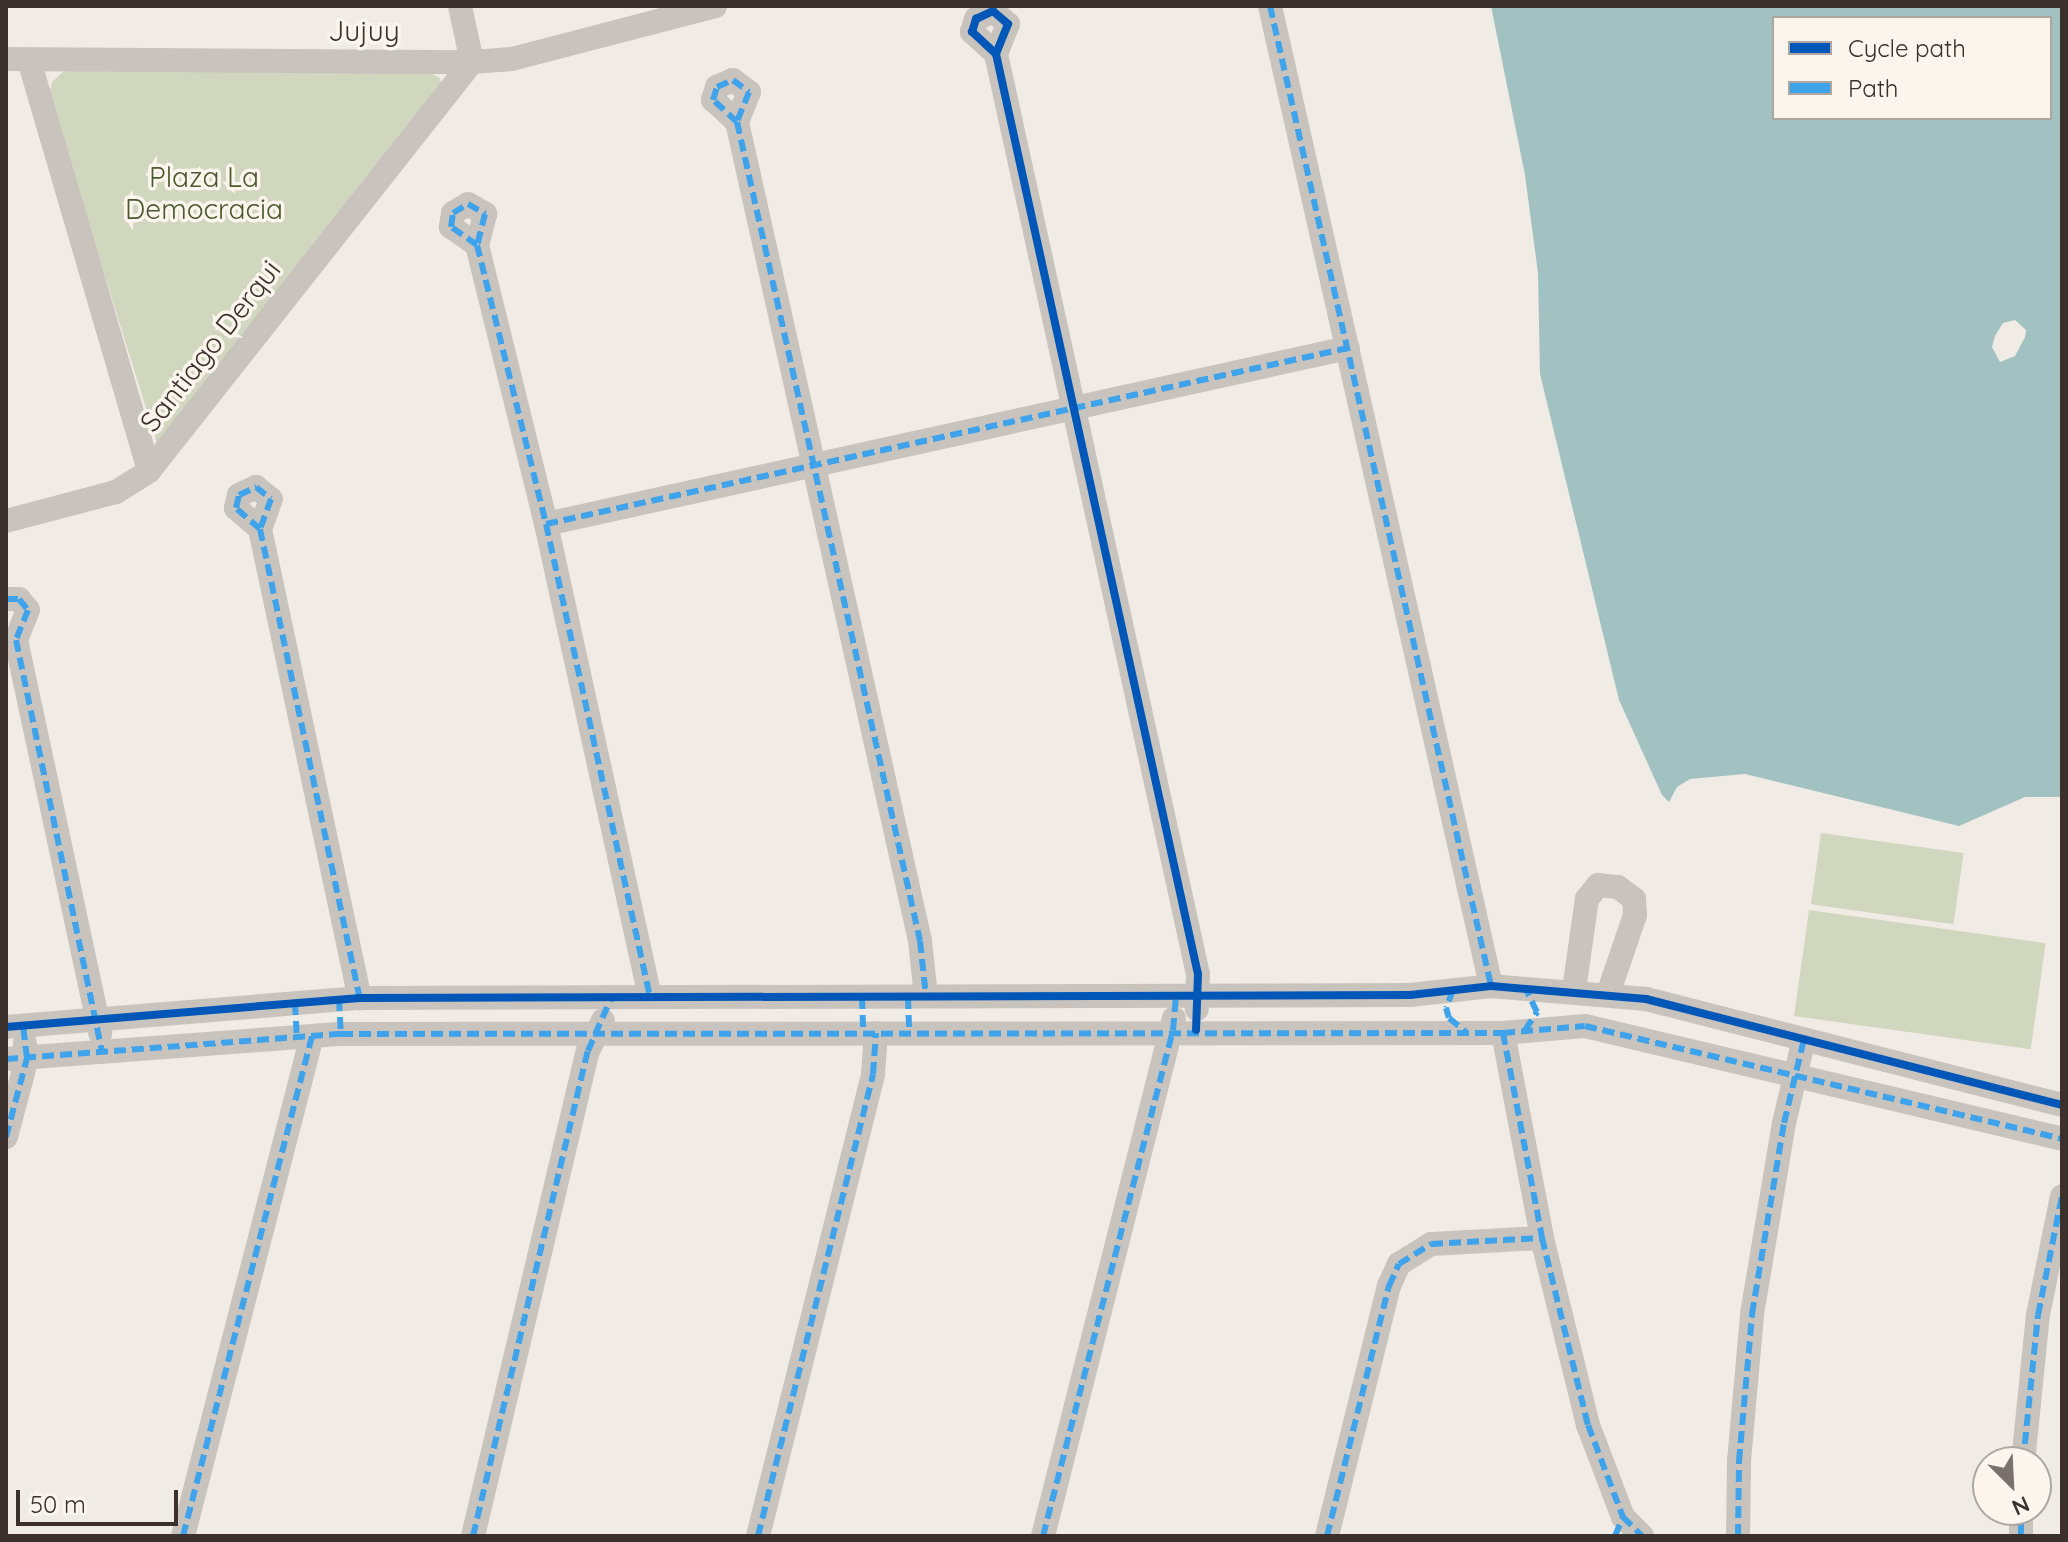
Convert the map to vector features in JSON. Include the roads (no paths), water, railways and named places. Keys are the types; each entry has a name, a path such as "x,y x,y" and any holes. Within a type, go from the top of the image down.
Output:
{"street":[{"path":"460,6 472,62"},
{"name":"Jujuy","path":"18,59 472,62 512,59 715,6"},
{"path":"1270,6 1491,986"},
{"path":"996,54 1198,974 1187,995 1184,1030 1043,1536"},
{"path":"18,59 149,471"},
{"name":"Santiago Derqui","path":"6,521 116,492 149,471 472,62"},
{"path":"737,122 811,465 920,941 917,996 909,1033"},
{"path":"477,245 546,524 650,997"},
{"path":"546,524 1348,348"},
{"path":"260,529 350,999 341,1034"},
{"path":"6,599 19,599 28,610 11,637 98,1018 102,1051"},
{"path":"1574,990 1587,899 1598,885 1618,887 1634,899 1635,915 1608,994"},
{"path":"6,1137 16,1058 15,1026 350,999 1410,995 1491,986 1574,990 1608,994 1804,1039 2062,1105"},
{"path":"1514,1031 1537,1012 1525,988"},
{"path":"1453,990 1446,1008 1449,1018 1467,1033"},
{"path":"758,1536 873,1074 870,1033 862,997"},
{"path":"473,1536 588,1051 611,998"},
{"path":"183,1536 305,1036 295,1003"},
{"path":"16,1058 341,1034 1184,1030 1467,1033 1614,1029 2062,1139"},
{"path":"1514,1031 1542,1238 1588,1425 1619,1527 1642,1536"},
{"path":"1738,1536 1739,1461 1752,1314 1793,1073 1804,1039"},
{"path":"2025,1446 2038,1315 2062,1196"},
{"path":"1327,1536 1389,1286 1399,1264 1431,1244 1542,1238"}],"water":[{"path":"1491,6 2062,6 2062,797 2025,797 1959,826 1745,774 1690,779 1677,787 1669,802 1662,795 1619,700 1540,374 1538,273 1525,175","holes":["2015,320 2026,330 2015,356 2000,362 1992,347 2003,323"]}],"park label":[{"name":"Plaza La Democracia","path":"204,193"}]}
